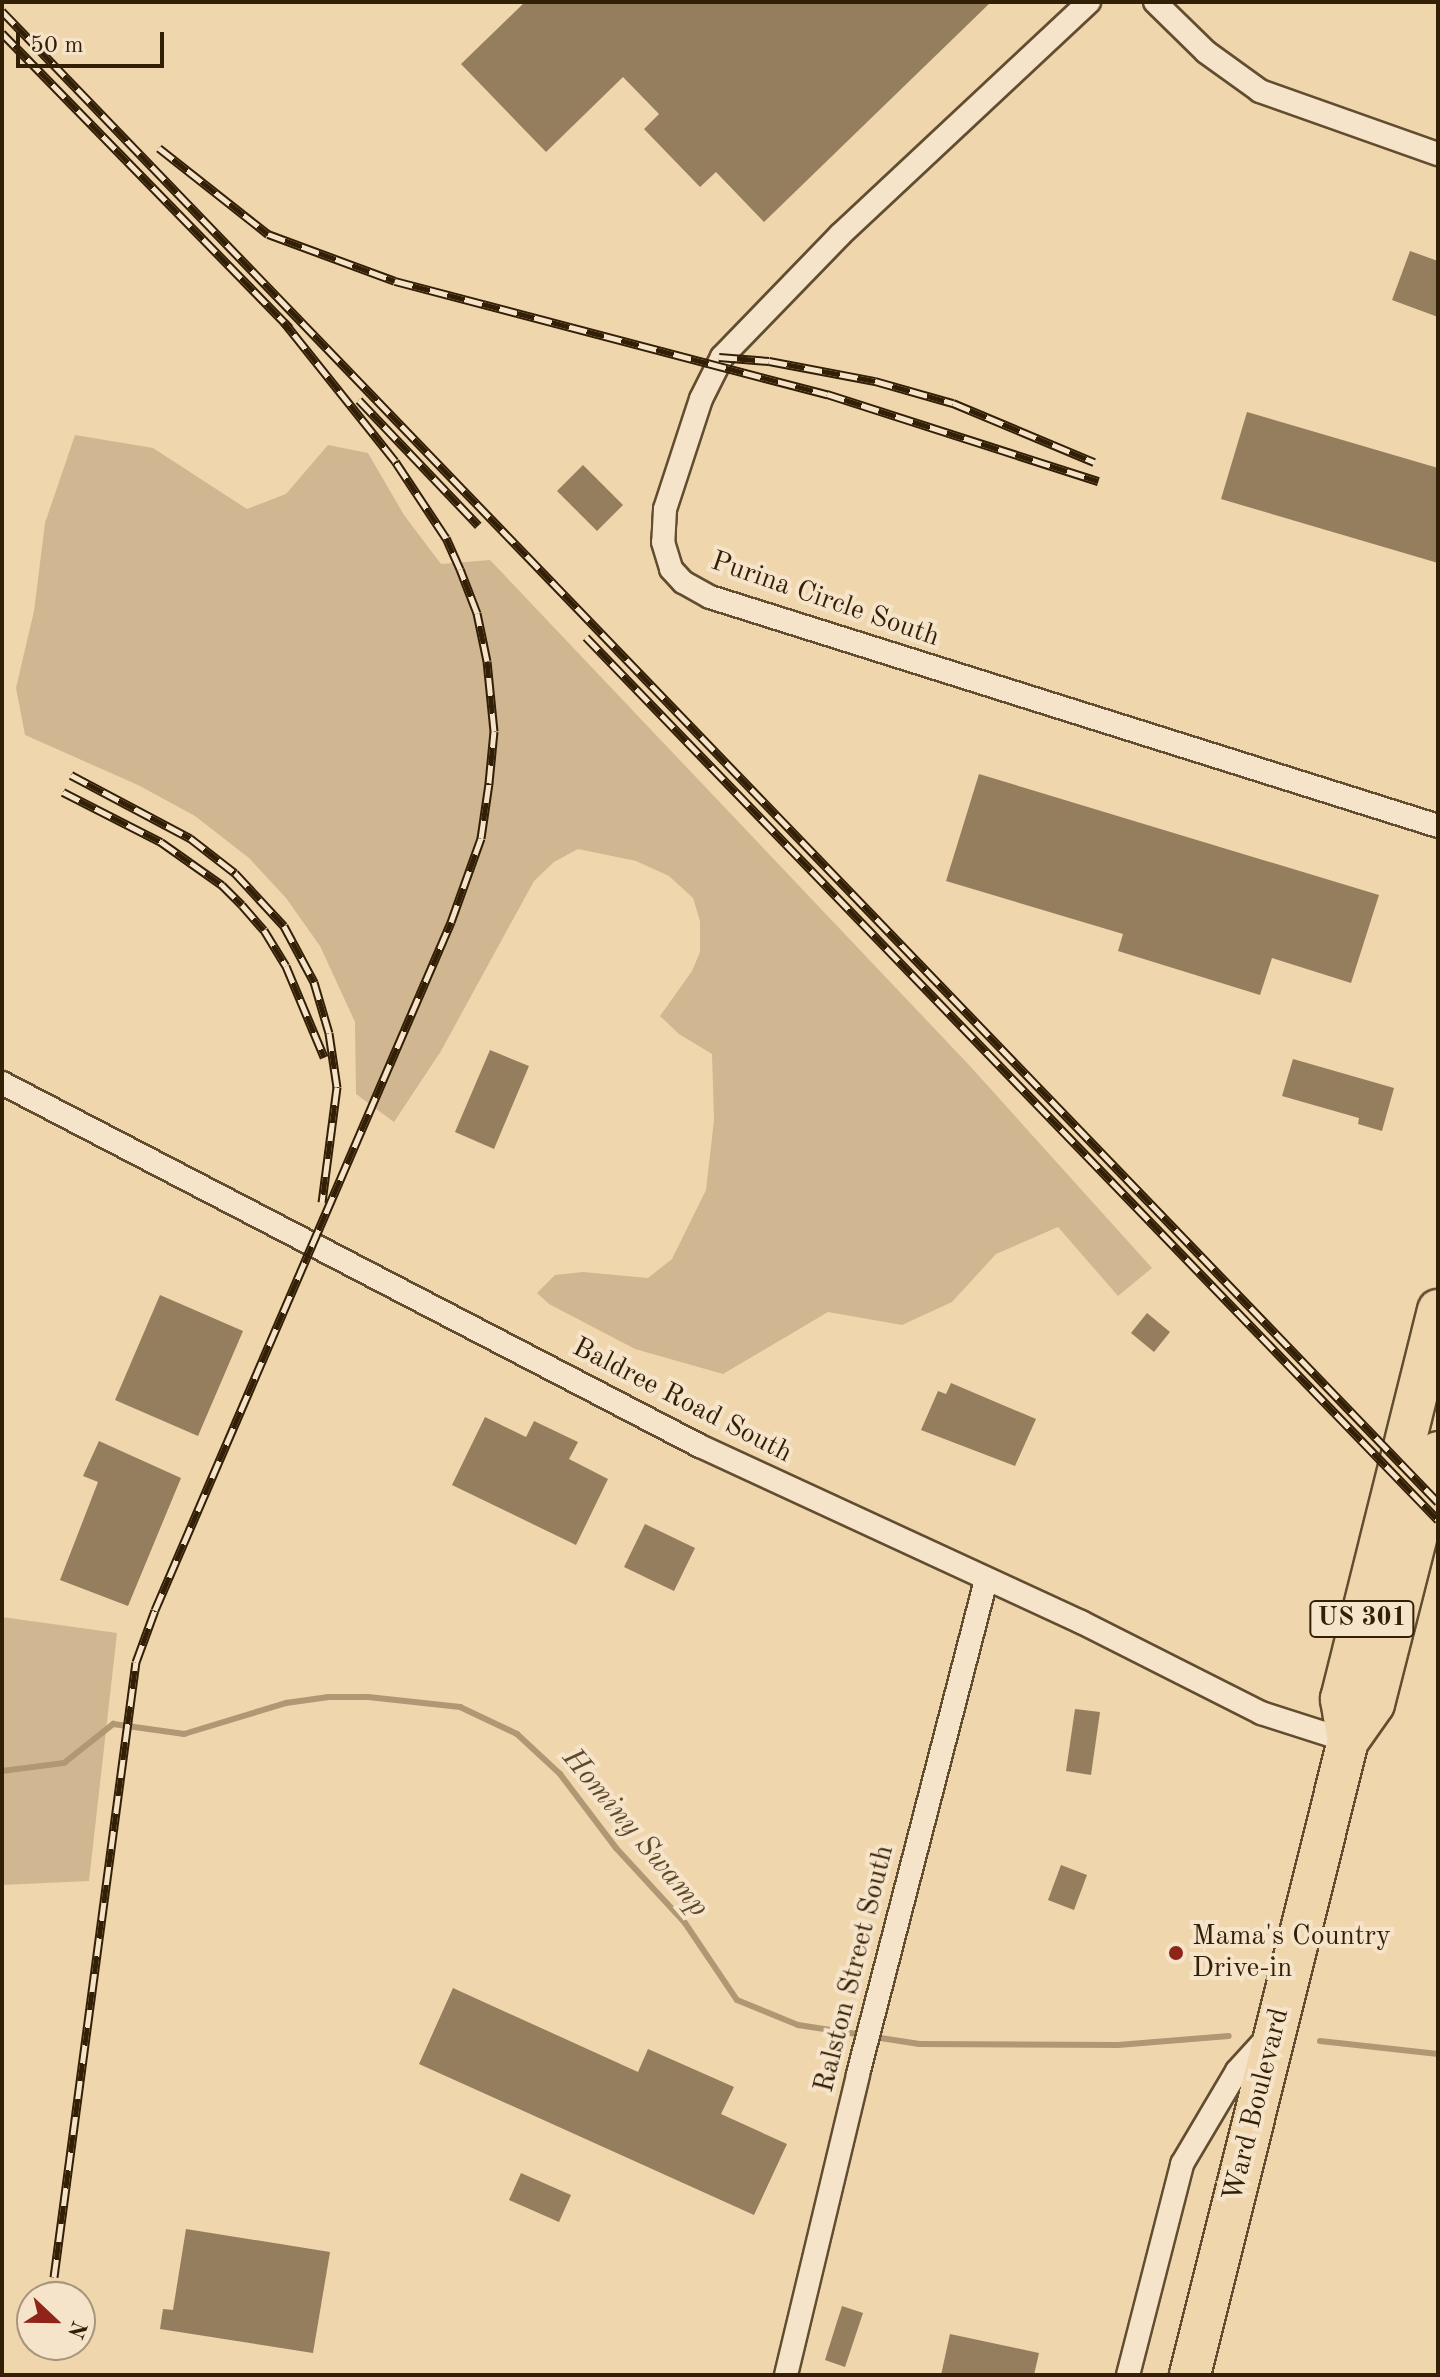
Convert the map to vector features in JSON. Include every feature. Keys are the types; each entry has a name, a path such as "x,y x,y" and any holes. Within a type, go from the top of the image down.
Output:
{"highway":[{"name":"Ward Boulevard","path":"1348,1741 1341,1699 1438,1310"},
{"name":"Ward Boulevard","path":"1190,2375 1348,1741 1374,1704 1438,1452"}],"street":[{"name":"Purina Circle South","path":"1089,2 841,234 722,357 701,399 665,509 663,542 671,569 683,582 710,597 1438,826"},
{"path":"1155,2 1206,52 1260,91 1438,154"},
{"name":"Baldree Road South","path":"2,1083 671,1431 1081,1622 1261,1713 1348,1741"},
{"name":"Ralston Street South","path":"786,2375 858,2074 986,1580"},
{"path":"1128,2375 1182,2164 1237,2071 1277,2027"}],"shaded area":[{"path":"75,435 153,448 247,509 286,494 328,445 368,453 404,515 441,564 490,560 969,1065 1152,1268 1118,1296 1058,1227 996,1254 952,1302 902,1325 828,1312 723,1374 635,1349 549,1304 537,1293 555,1275 583,1272 648,1278 672,1259 706,1190 714,1120 712,1054 679,1034 660,1016 692,971 700,952 700,921 693,898 669,876 636,861 578,849 554,862 534,881 441,1051 394,1122 356,1094 355,1022 320,946 286,898 249,858 195,816 138,785 25,735 16,688 34,611 45,523"},
{"path":"2,1617 117,1633 89,1881 2,1885"}],"building":[{"path":"525,2 991,2 764,222 716,172 700,187 644,129 659,114 623,77 546,152 461,64"},
{"path":"1410,251 1438,261 1438,317 1392,300"},
{"path":"1247,412 1438,468 1438,563 1221,499"},
{"path":"583,465 623,505 597,531 557,491"},
{"path":"979,774 1379,895 1351,983 1272,958 1260,995 1118,951 1123,934 946,881"},
{"path":"490,1050 529,1066 494,1149 455,1132"},
{"path":"1293,1059 1394,1088 1382,1131 1358,1124 1359,1118 1282,1096"},
{"path":"160,1295 243,1331 198,1436 115,1400"},
{"path":"1147,1313 1170,1332 1154,1352 1131,1333"},
{"path":"951,1383 1036,1419 1015,1466 921,1430 938,1391 946,1394"},
{"path":"485,1417 526,1437 534,1421 578,1442 569,1459 608,1479 576,1545 452,1485"},
{"path":"99,1441 181,1478 128,1606 60,1580 98,1482 83,1476"},
{"path":"645,1524 695,1548 674,1591 624,1567"},
{"path":"1075,1709 1100,1712 1091,1775 1066,1771"},
{"path":"1061,1865 1087,1875 1074,1910 1048,1900"},
{"path":"453,1988 638,2072 648,2049 734,2087 721,2114 787,2144 754,2215 419,2064"},
{"path":"521,2173 571,2195 559,2222 509,2200"},
{"path":"186,2229 330,2252 313,2353 160,2329 163,2309 173,2310"},
{"path":"842,2306 863,2313 845,2367 825,2360"},
{"path":"950,2334 1039,2353 1034,2375 941,2375"}],"waterway":[{"name":"Hominy Swamp","path":"2,1771 64,1763 113,1724 184,1734 286,1703 329,1697 368,1697 460,1707 517,1734 560,1774 616,1848 685,1923 737,2000 798,2025 863,2035"},
{"name":"Hominy Swamp","path":"874,2037 919,2044 1118,2045 1229,2036"},
{"name":"Hominy Swamp","path":"1320,2041 1438,2054"}],"railway":[{"path":"2,11 1438,1502"},
{"path":"2,33 290,328"},
{"path":"159,148 268,234 395,281 827,394 1098,481"},
{"path":"54,2277 136,1662 155,1610 451,922 481,838 489,783 494,731 487,661 477,613 460,569 446,538 395,461 284,322"},
{"path":"719,357 769,361 875,381 953,403 1094,462"},
{"path":"359,400 478,525"},
{"path":"586,637 1438,1520"},
{"path":"71,775 190,838 235,873 284,926 314,982 329,1033 337,1087 322,1202"},
{"path":"63,792 161,842 222,885 242,905 264,930 286,966 324,1057"}],"place":[{"name":"Mama's Country Drive-in","path":"1176,1953"}]}
